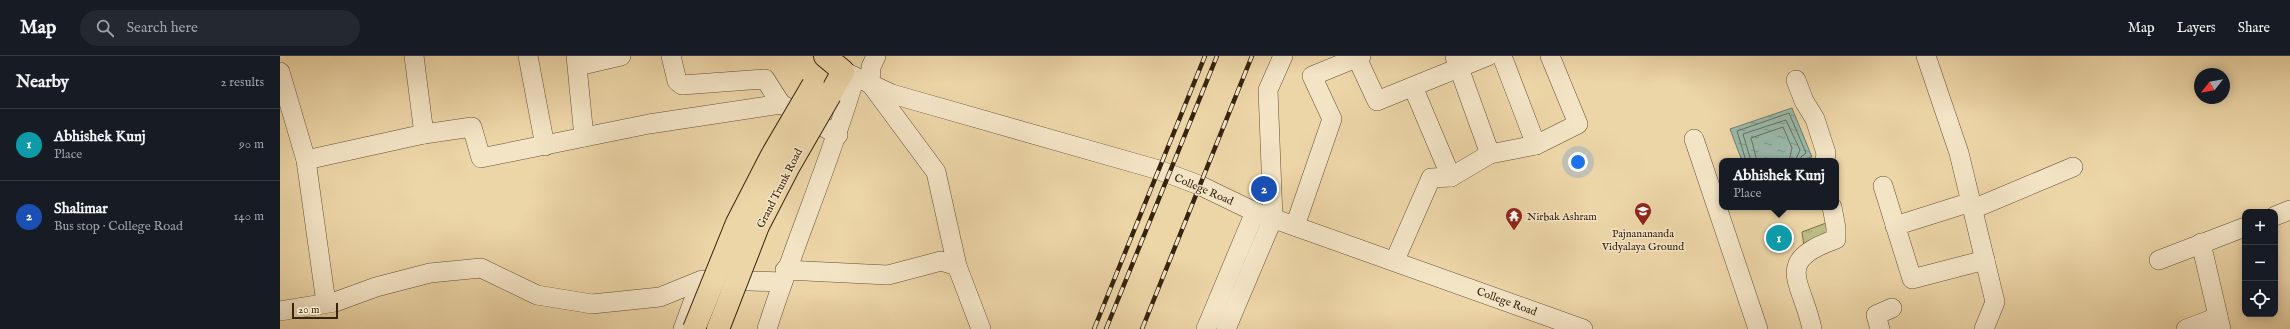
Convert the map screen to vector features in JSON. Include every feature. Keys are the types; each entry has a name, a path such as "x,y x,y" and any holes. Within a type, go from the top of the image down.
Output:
{"main road":[{"name":"Grand Trunk Road","path":"694,329 737,223 772,155 822,90 844,69"},
{"name":"Grand Trunk Road","path":"718,329 758,226 789,166 822,90"}],"street":[{"path":"414,56 424,134"},
{"path":"528,56 544,146"},
{"path":"584,137 577,61 621,56"},
{"path":"671,56 677,81 682,85 765,79 781,104 838,135"},
{"path":"844,69 871,67 876,56"},
{"path":"1226,329 1273,218 1268,90 1283,56"},
{"path":"1295,226 1332,118 1312,76 1359,57 1377,101 1413,87 1457,62 1488,56"},
{"path":"1502,56 1536,145"},
{"path":"1395,260 1431,178 1451,176 1490,154 1536,145 1578,124 1550,56"},
{"path":"1926,56 1959,153 1995,302 1984,329"},
{"path":"1457,62 1490,154"},
{"path":"767,329 783,276 838,135 844,69"},
{"path":"844,69 936,172 957,266 981,329"},
{"name":"College Road","path":"844,69 892,94 1159,170 1199,185 1255,212 1395,260 1583,329"},
{"path":"280,72 306,160 326,303"},
{"path":"1796,80 1804,101 1815,119 1826,153 1825,158"},
{"path":"1413,87 1451,176"},
{"path":"306,160 424,134 472,127 480,158 649,124 781,104"},
{"path":"1694,139 1758,329"},
{"path":"1895,226 1972,206 2073,168"},
{"path":"1883,186 1912,279 1985,260"},
{"path":"1812,329 1808,311 1796,280 1797,266 1800,257 1814,247 1836,240 1836,228 1833,210"},
{"path":"2278,215 2290,210"},
{"path":"1206,329 1255,212"},
{"path":"2159,260 2242,228"},
{"path":"2186,329 2220,323 2201,243"},
{"path":"280,311 326,303 376,287 430,274 481,268 537,295 592,304 660,297 702,280 783,276 888,275 941,260 957,266"},
{"path":"683,329 702,280"},
{"path":"1880,329 1876,315 1892,308"}],"green space":[{"path":"1826,223 1829,236 1804,246 1802,232"}],"water":[{"path":"1792,108 1812,157 1741,158 1730,129"}],"railway":[{"path":"1094,329 1205,56"},
{"path":"1106,329 1217,56"},
{"path":"1142,329 1252,56"}],"place":[{"name":"Shalimar","path":"1264,189"},
{"name":"Pajnanananda Vidyalaya Ground","path":"1643,226"},
{"name":"Nirbak Ashram","path":"1514,231"},
{"name":"Abhishek Kunj","path":"1779,238"}]}
